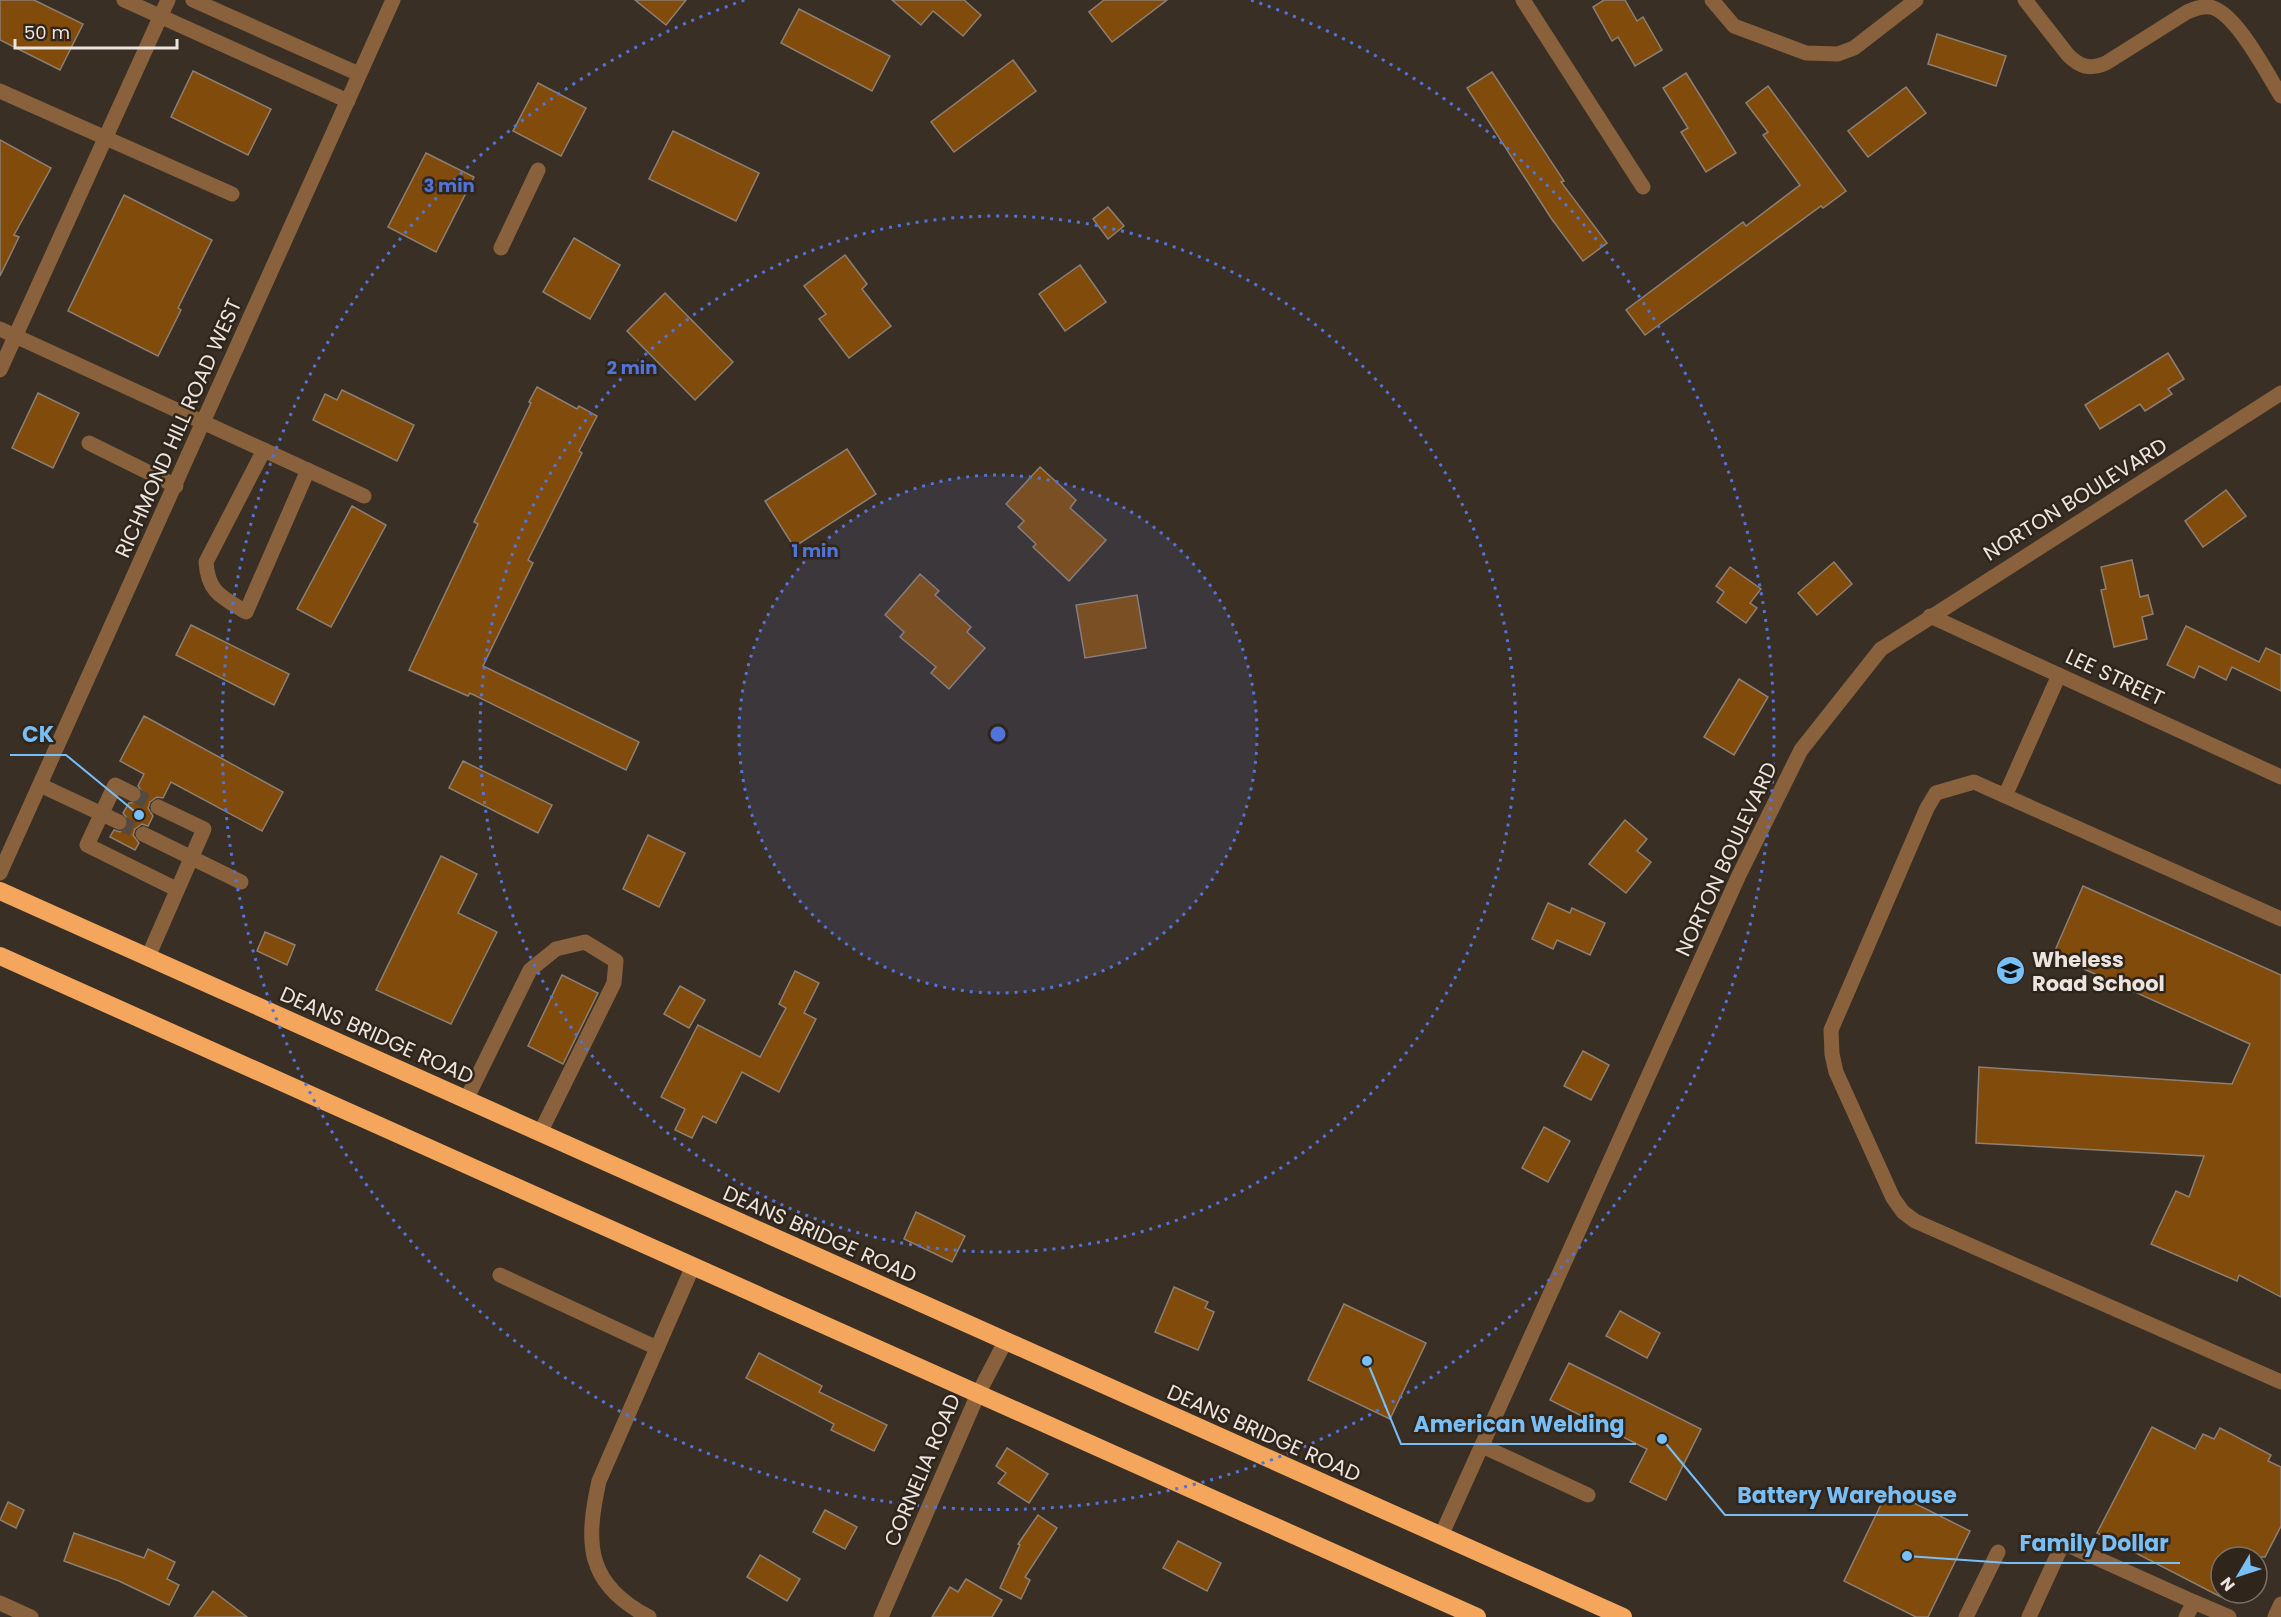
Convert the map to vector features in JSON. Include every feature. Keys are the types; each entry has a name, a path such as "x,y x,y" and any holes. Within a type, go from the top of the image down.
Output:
{"highway":[{"name":"DEANS BRIDGE ROAD","path":"0,891 1623,1617"},
{"path":"0,956 1477,1617"}],"street":[{"path":"124,0 348,101"},
{"path":"0,370 168,0"},
{"path":"193,0 359,74"},
{"name":"RICHMOND HILL ROAD WEST","path":"0,873 393,0"},
{"path":"1523,0 1643,187"},
{"path":"1712,0 1734,26 1806,53 1838,54 1854,48 1916,0"},
{"path":"2025,0 2068,55 2085,67 2096,67 2106,63 2187,12 2200,7 2208,7 2224,14 2241,34 2281,96"},
{"path":"0,91 232,194"},
{"path":"501,248 538,170"},
{"path":"0,329 364,496"},
{"name":"NORTON BOULEVARD","path":"1441,1536 1739,875 1800,750 1881,649 2281,393"},
{"path":"89,443 176,486"},
{"path":"264,450 206,562 207,578 217,594 246,612 309,470"},
{"name":"LEE STREET","path":"1930,616 2281,777"},
{"path":"2005,796 2059,675"},
{"path":"2281,919 1974,782 1936,793 1927,808 1831,1030 1832,1054 1836,1072 1893,1198 1903,1212 1915,1221 2281,1382"},
{"path":"40,785 119,822"},
{"path":"133,794 115,785 87,845 176,889"},
{"path":"148,957 176,889 204,830 158,807"},
{"path":"144,834 241,882"},
{"path":"466,1100 530,970 555,949 585,942 616,961 614,983 540,1133"},
{"path":"649,1617 626,1605 608,1587 597,1567 591,1535 593,1509 600,1481 693,1266"},
{"path":"500,1275 657,1348"},
{"name":"CORNELIA ROAD","path":"881,1617 978,1394 1005,1342"},
{"path":"1482,1446 1588,1495"},
{"path":"2029,1617 2063,1543 2229,1617"},
{"path":"1966,1617 1998,1552"},
{"path":"2186,1617 2194,1602"},
{"path":"0,1603 31,1617"},
{"path":"2275,1617 2281,1604"}],"building":[{"path":"0,0 34,0 83,24 60,70 0,40"},
{"path":"635,0 686,0 666,25"},
{"path":"892,0 964,0 981,15 963,36 933,11 921,25"},
{"path":"1104,0 1167,0 1112,42 1089,12"},
{"path":"1604,0 1625,0 1637,21 1643,17 1662,50 1635,66 1618,37 1612,41 1593,7"},
{"path":"799,9 890,56 872,91 781,43"},
{"path":"1937,34 2006,56 1996,86 1928,64"},
{"path":"1013,60 1036,91 954,152 931,122"},
{"path":"193,71 271,109 248,155 171,117"},
{"path":"1492,72 1564,181 1561,182 1607,243 1583,261 1551,218 1467,88"},
{"path":"1686,73 1736,153 1706,172 1681,132 1688,128 1663,88"},
{"path":"538,83 586,108 561,156 513,131"},
{"path":"1768,86 1846,191 1823,208 1821,206 1645,335 1626,310 1743,222 1746,226 1800,185 1763,135 1768,132 1746,103"},
{"path":"1906,87 1926,113 1868,157 1848,131"},
{"path":"673,131 759,173 736,221 649,179"},
{"path":"0,140 51,168 14,235 19,237 0,276"},
{"path":"426,153 474,177 436,252 388,227"},
{"path":"124,195 212,240 178,308 181,310 158,356 68,311"},
{"path":"1108,207 1124,226 1108,239 1093,219"},
{"path":"574,238 620,265 590,319 543,292"},
{"path":"845,255 867,284 862,289 891,326 849,358 819,319 826,314 804,286"},
{"path":"1080,265 1106,302 1065,331 1039,294"},
{"path":"665,293 733,362 695,400 627,331"},
{"path":"2168,353 2184,379 2168,389 2172,394 2145,411 2140,404 2100,429 2085,405"},
{"path":"537,387 577,409 579,406 597,416 579,451 582,453 528,560 533,563 483,666 639,742 626,770 470,693 468,696 409,670 478,524 474,522"},
{"path":"342,390 414,425 397,461 313,420 325,394 337,400"},
{"path":"38,393 79,413 53,468 12,448"},
{"path":"847,449 876,494 794,547 765,501"},
{"path":"1040,467 1076,500 1070,508 1106,540 1069,581 1033,547 1036,544 1018,527 1024,521 1006,504"},
{"path":"2226,490 2246,516 2203,547 2185,521"},
{"path":"352,506 386,525 331,627 297,609"},
{"path":"2132,560 2140,597 2148,595 2153,614 2142,617 2147,639 2114,647 2101,590 2106,589 2101,567"},
{"path":"1834,562 1852,584 1817,615 1798,593"},
{"path":"1730,567 1761,589 1750,603 1757,608 1746,623 1717,602 1724,592 1716,586"},
{"path":"920,574 939,591 935,595 971,627 967,632 985,648 949,689 931,673 936,667 900,637 904,632 885,615"},
{"path":"1137,595 1146,648 1085,658 1076,605"},
{"path":"191,625 289,674 274,705 176,655"},
{"path":"2186,626 2259,662 2266,648 2281,655 2281,691 2232,667 2226,680 2199,666 2194,678 2167,665"},
{"path":"1739,679 1768,697 1734,755 1704,737"},
{"path":"144,716 283,792 262,831 171,782 163,798 157,797 150,802 148,808 153,816 148,826 142,824 135,829 133,835 139,843 135,850 110,837 114,830 120,832 128,827 129,821 123,813 129,803 138,802 142,798 143,793 138,786 144,774 120,761"},
{"path":"463,761 552,805 538,833 449,788"},
{"path":"1625,820 1647,839 1637,851 1651,862 1626,893 1589,864"},
{"path":"648,835 685,853 659,907 623,889"},
{"path":"441,856 477,874 458,913 497,932 451,1024 376,990"},
{"path":"2083,886 2281,975 2281,1297 2239,1275 2237,1281 2151,1244 2176,1191 2189,1197 2204,1156 1976,1143 1979,1067 2232,1084 2250,1044 2053,955"},
{"path":"1548,903 1570,913 1572,908 1605,923 1590,955 1557,940 1553,949 1532,939"},
{"path":"265,932 295,945 287,965 257,951"},
{"path":"795,971 819,983 804,1013 816,1019 779,1092 742,1072 716,1123 703,1116 692,1138 675,1130 685,1109 661,1097 698,1025 760,1057 786,1008 779,1004"},
{"path":"562,975 598,993 563,1064 528,1046"},
{"path":"680,986 705,1000 689,1028 664,1014"},
{"path":"1583,1051 1609,1065 1591,1100 1564,1086"},
{"path":"1544,1127 1570,1141 1548,1182 1522,1168"},
{"path":"916,1212 965,1236 952,1262 904,1239"},
{"path":"1174,1287 1208,1302 1205,1308 1214,1312 1198,1350 1155,1332"},
{"path":"1344,1304 1426,1343 1390,1419 1308,1380"},
{"path":"1620,1311 1660,1333 1647,1358 1606,1336"},
{"path":"759,1353 822,1386 819,1392 887,1425 874,1451 831,1430 834,1424 746,1378"},
{"path":"1569,1363 1701,1429 1666,1500 1630,1482 1647,1449 1550,1400"},
{"path":"2152,1427 2195,1449 2203,1434 2214,1439 2220,1428 2271,1455 2268,1461 2281,1467 2281,1526 2269,1549 2269,1545 2209,1545 2209,1591 2097,1533"},
{"path":"1007,1448 1048,1474 1029,1503 998,1483 1006,1473 996,1466"},
{"path":"1888,1490 1970,1531 1928,1617 1916,1617 1844,1581"},
{"path":"8,1502 24,1510 16,1528 0,1520"},
{"path":"825,1510 857,1527 845,1549 813,1532"},
{"path":"1038,1515 1057,1528 1025,1577 1030,1580 1021,1599 1000,1588 1020,1545 1018,1544"},
{"path":"74,1533 144,1558 148,1549 175,1562 167,1579 179,1585 169,1605 119,1581 64,1561"},
{"path":"1178,1541 1221,1563 1207,1591 1163,1568"},
{"path":"760,1555 800,1579 787,1601 747,1577"},
{"path":"966,1579 1002,1600 992,1617 932,1617 950,1587 958,1592"},
{"path":"213,1591 247,1617 194,1617"}],"tunnel":[{"path":"133,794 158,807"},
{"path":"119,822 143,834"}],"place":[{"name":"CK","path":"139,815"},
{"name":"Wheless Road School","path":"2011,971"},
{"name":"American Welding","path":"1367,1361"},
{"name":"Battery Warehouse","path":"1662,1439"},
{"name":"Family Dollar","path":"1907,1556"}]}
